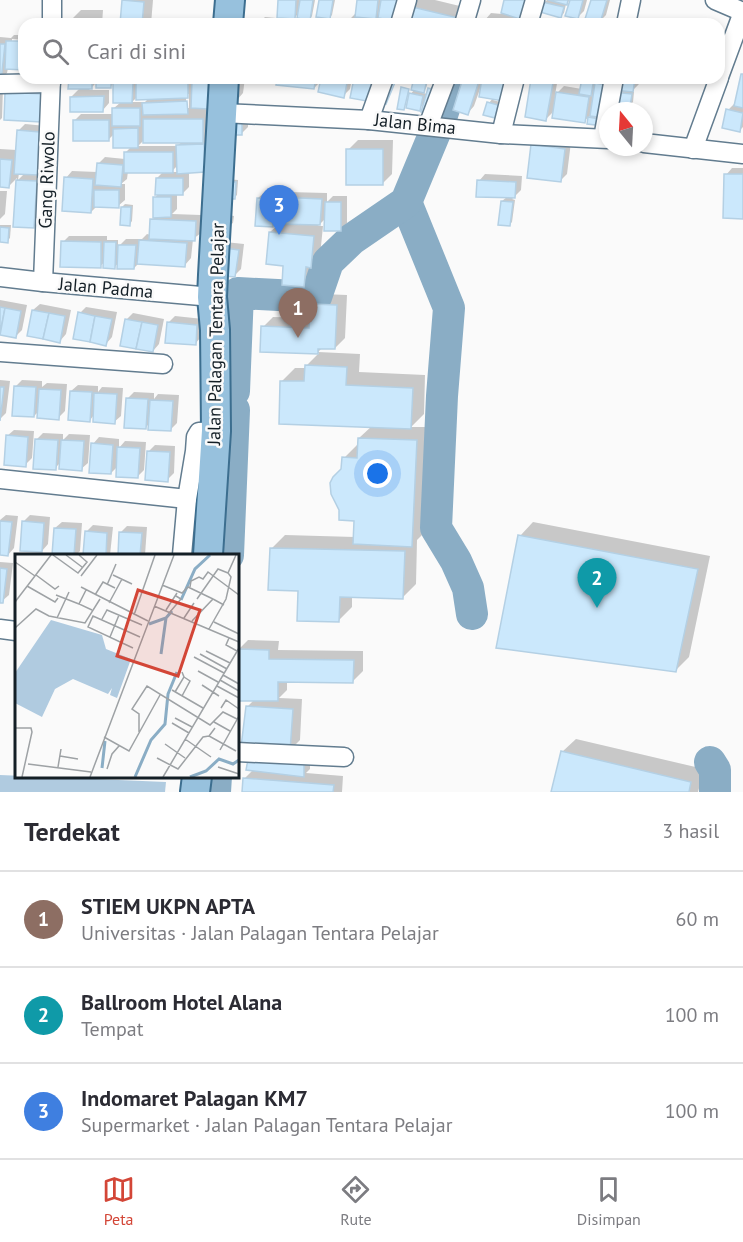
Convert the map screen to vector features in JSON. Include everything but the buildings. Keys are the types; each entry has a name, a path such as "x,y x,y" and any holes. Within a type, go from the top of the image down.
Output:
{"main road":[{"path":"228,18 230,0"},
{"name":"Jalan Palagan Tentara Pelajar","path":"208,554 216,431 216,330 212,297 224,84"},
{"path":"195,792 196,777"}],"street":[{"path":"52,0 52,18"},
{"path":"402,18 407,0"},
{"path":"466,18 471,0"},
{"path":"530,18 535,0"},
{"path":"627,18 631,0"},
{"path":"715,0 743,12 725,61"},
{"path":"0,84 18,83"},
{"name":"Gang Riwolo","path":"43,282 51,84"},
{"path":"369,120 382,84"},
{"path":"434,126 444,84"},
{"path":"501,134 514,84"},
{"path":"611,102 613,84"},
{"path":"693,149 716,84"},
{"name":"Jalan Bima","path":"222,113 369,120 501,134 599,138"},
{"path":"653,144 743,154"},
{"name":"Jalan Padma","path":"0,277 212,297"},
{"path":"0,352 163,364"},
{"path":"182,554 196,437 200,432 216,431"},
{"path":"0,479 187,500"},
{"path":"0,629 15,632"},
{"path":"238,752 344,757"}],"shaded area":[{"path":"0,775 166,782 165,792 0,792"}],"waterway":[{"path":"234,391 238,293 316,297 328,262 352,239 406,202 441,118 452,84"},
{"path":"406,202 449,308 436,528 456,561 468,588 472,614"},
{"path":"228,554 234,410"},
{"path":"710,762 715,770 715,792"},
{"path":"215,792 216,777"}],"place":[{"name":"Indomaret Palagan KM7","path":"279,235"},
{"name":"STIEM UKPN APTA","path":"298,338"},
{"name":"Ballroom Hotel Alana","path":"597,608"}]}
